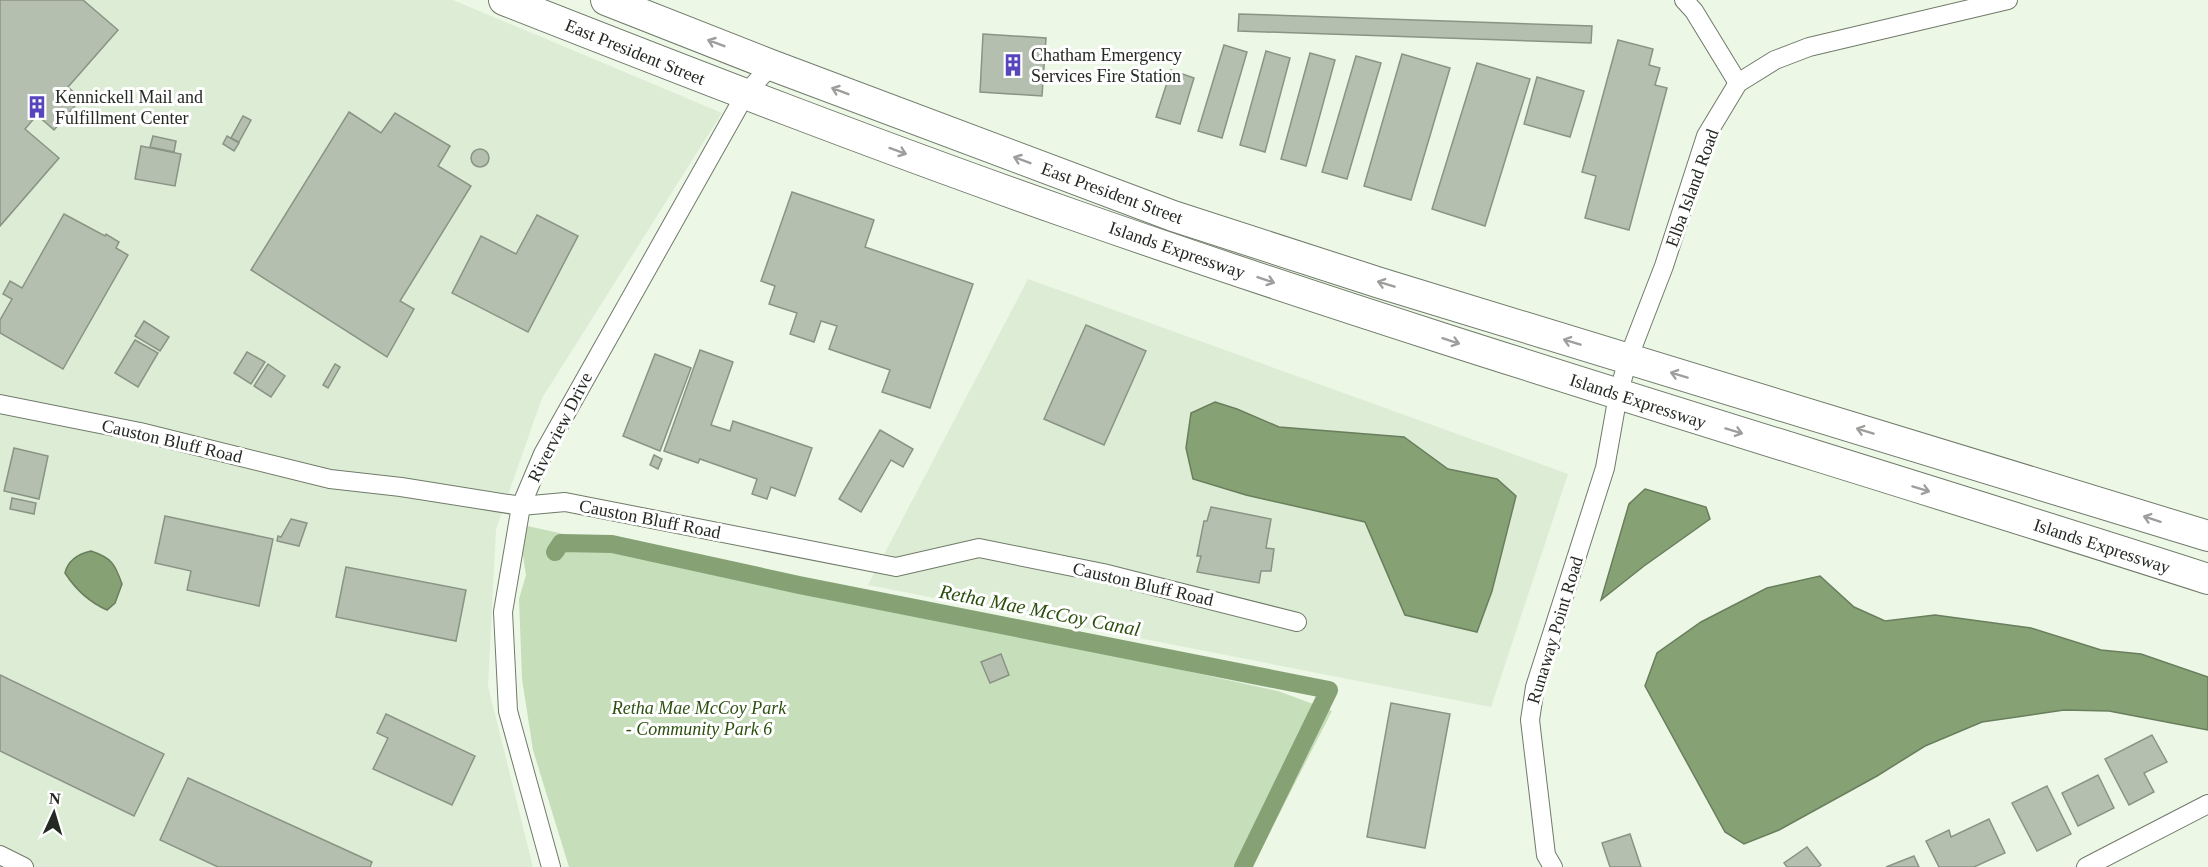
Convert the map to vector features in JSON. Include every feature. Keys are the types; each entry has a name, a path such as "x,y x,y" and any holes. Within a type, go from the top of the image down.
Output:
{"main road":[{"name":"East President Street","path":"504,0 745,95 1071,214"},
{"name":"East President Street","path":"606,0 771,65 1173,216 1628,359"},
{"name":"Islands Expressway","path":"1071,214 1618,395 2208,579"},
{"name":"Islands Expressway","path":"1628,359 2208,536"}],"street":[{"path":"1684,0 1694,11 1738,83"},
{"name":"Elba Island Road","path":"1618,395 1628,359 1664,266 1706,136 1738,83 1775,60 1809,47 2008,0"},
{"name":"Riverview Drive","path":"551,867 508,711 503,612 521,506 543,454 745,95 771,65"},
{"name":"Runaway Point Road","path":"1553,867 1546,855 1530,720 1535,687 1605,468 1618,395"},
{"name":"Causton Bluff Road","path":"0,404 140,432 330,479 401,487 521,506 565,502 896,567 980,548 1102,573 1297,622"},
{"path":"2086,867 2208,804"},
{"path":"0,855 24,867"}],"shaded area":[{"path":"0,0 453,0 722,113 542,398 496,529 488,686 533,867 0,867"},
{"path":"1028,279 1568,474 1491,707 868,585"},
{"path":"1215,402 1279,427 1404,437 1448,469 1497,479 1516,496 1492,591 1477,632 1405,615 1365,522 1246,495 1193,479 1186,448 1191,413"},
{"path":"1645,489 1706,507 1710,519 1601,600 1629,504"},
{"path":"91,551 104,556 112,563 122,584 115,603 107,610 83,595 65,573 68,564 74,558"},
{"path":"1820,576 1854,607 1885,621 1935,615 2031,628 2101,650 2141,654 2208,677 2208,730 2109,711 2064,710 1982,722 1925,746 1877,776 1779,830 1744,844 1725,832 1645,686 1657,653 1701,622 1767,588"}],"green space":[{"name":"Retha Mae McCoy Park - Community Park 6","path":"518,524 1278,691 1332,711 1252,867 569,867 533,750 522,679 519,599 526,575"}],"building":[{"name":"Kennickell Mail and Fulfillment Center","path":"0,0 83,0 118,30 68,87 81,99 54,130 37,115 25,129 59,158 0,226"},
{"path":"1239,14 1592,26 1591,43 1238,31"},
{"name":"Chatham Emergency Services Fire Station","path":"983,34 1046,38 1042,96 980,92"},
{"path":"1618,40 1653,49 1649,65 1660,68 1655,85 1667,88 1629,230 1585,218 1596,176 1582,172"},
{"path":"1224,45 1247,52 1222,138 1198,131"},
{"path":"1266,51 1290,58 1265,152 1240,145"},
{"path":"1310,53 1335,60 1306,166 1281,159"},
{"path":"1402,54 1450,68 1411,200 1364,186"},
{"path":"1356,56 1381,63 1347,179 1322,172"},
{"path":"1477,63 1530,79 1485,226 1432,209"},
{"path":"1171,70 1194,78 1180,124 1156,117"},
{"path":"1537,77 1584,91 1570,137 1524,124"},
{"path":"349,112 381,133 395,113 450,146 438,166 471,186 400,301 414,309 387,357 251,270"},
{"path":"243,116 251,120 239,142 231,138"},
{"path":"153,136 176,141 174,152 150,147"},
{"path":"227,136 239,143 234,151 223,144"},
{"path":"141,146 181,154 175,186 135,179"},
{"path":"480,149 486,152 489,158 486,164 480,167 474,164 471,158 474,152"},
{"path":"792,192 874,220 865,247 973,284 930,408 882,392 890,370 829,349 837,326 821,321 814,342 790,334 797,313 769,304 775,286 761,281"},
{"path":"64,214 119,242 116,248 128,255 63,369 0,333 0,320 12,299 3,294 10,281 22,288"},
{"path":"537,215 578,236 528,332 452,293 481,236 516,254"},
{"path":"144,321 169,337 160,351 135,336"},
{"path":"1086,325 1146,351 1104,445 1044,419"},
{"path":"135,340 158,353 138,387 115,373"},
{"path":"700,350 733,362 711,425 730,431 733,421 812,448 795,496 771,487 767,499 752,494 757,479 700,459 698,463 664,451"},
{"path":"247,352 265,362 251,384 234,373"},
{"path":"655,354 691,368 660,451 623,436"},
{"path":"268,364 285,376 271,397 254,386"},
{"path":"335,364 340,367 328,388 323,385"},
{"path":"880,430 913,449 903,467 891,460 861,512 839,499"},
{"path":"14,448 48,456 39,499 4,491"},
{"path":"654,455 662,459 658,469 650,465"},
{"path":"12,498 36,503 34,514 10,509"},
{"path":"1211,507 1271,519 1266,548 1274,549 1271,571 1261,571 1259,583 1197,572 1201,556 1197,556 1204,521 1207,521"},
{"path":"165,516 273,539 259,606 187,590 191,571 155,563"},
{"path":"291,519 307,523 299,546 277,541 278,536 281,537"},
{"path":"346,567 466,590 456,641 336,617"},
{"path":"1001,654 1009,675 990,683 981,662"},
{"path":"0,675 164,754 134,816 0,751"},
{"path":"1391,703 1450,714 1425,848 1367,837"},
{"path":"386,714 475,756 452,805 373,769 388,738 377,733"},
{"path":"2152,735 2167,762 2144,773 2154,792 2129,805 2105,759"},
{"path":"2098,775 2114,808 2078,826 2062,793"},
{"path":"188,778 372,862 370,867 218,867 160,840"},
{"path":"2047,786 2071,834 2037,851 2012,803"},
{"path":"1989,819 2005,853 1974,867 1939,867 1926,841 1949,830 1951,837"},
{"path":"1630,834 1641,867 1610,867 1602,843"},
{"path":"1807,847 1821,865 1818,867 1787,867 1784,863"},
{"path":"1914,856 1919,867 1886,867"}],"waterway":[{"name":"Retha Mae McCoy Canal","path":"555,552 561,543 612,544 799,585 1329,690 1243,867"}],"place":[{"name":"Chatham Emergency Services Fire Station","path":"1013,65"},
{"name":"Kennickell Mail and Fulfillment Center","path":"37,107"}]}
